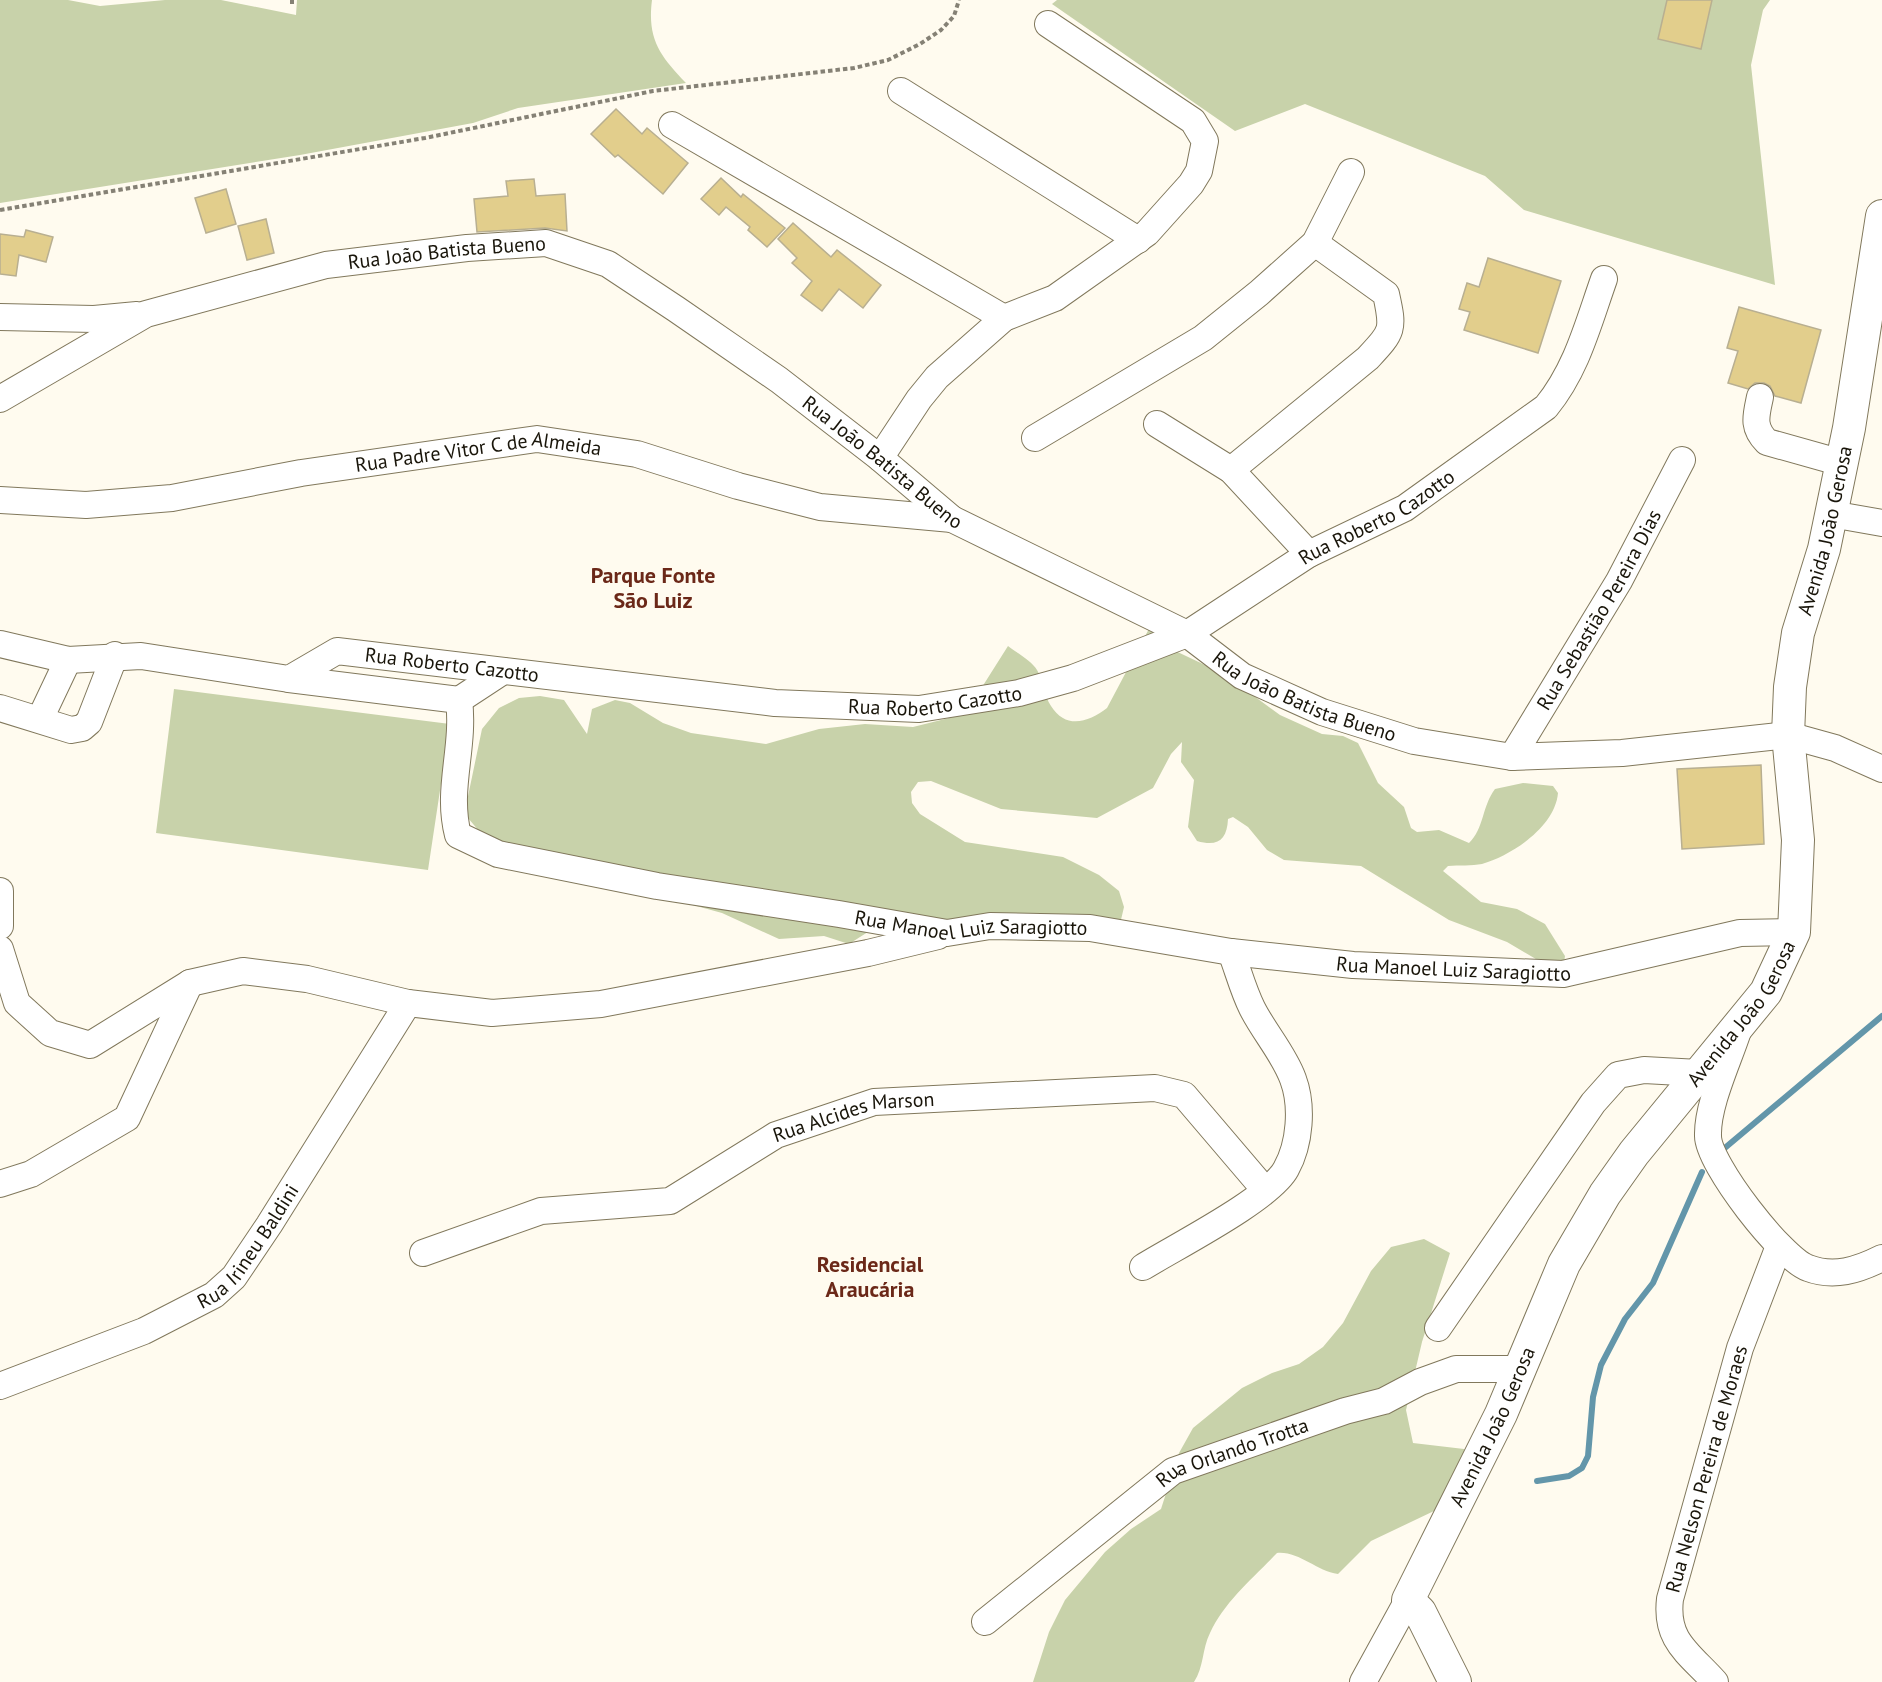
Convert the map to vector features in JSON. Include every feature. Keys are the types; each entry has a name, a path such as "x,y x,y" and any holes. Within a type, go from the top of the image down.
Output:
{"main road":[{"name":"Avenida João Gerosa","path":"1408,1600 1501,1414 1564,1264 1605,1194 1766,992 1794,932 1798,840 1788,735 1790,687 1798,633 1831,514 1842,463 1882,216"},
{"path":"1408,1600 1420,1612 1455,1682"}],"street":[{"path":"880,458 919,399 937,377 1004,318 1055,298 1147,233 1191,184 1199,171 1205,141 1193,121 1048,24"},
{"path":"902,91 1137,240"},
{"path":"672,125 1004,318"},
{"path":"1035,438 1203,338 1315,243 1350,172"},
{"name":"Rua João Batista Bueno","path":"0,399 146,314 326,265 467,248 546,243 608,264 780,380 880,458 952,519 1187,634 1242,676 1322,712 1414,741 1512,757 1622,753 1788,735"},
{"path":"1231,470 1368,358 1385,338 1393,323 1386,294 1315,243"},
{"name":"Rua Roberto Cazotto","path":"289,679 337,651 775,702 919,709 1019,693 1073,678 1187,634 1308,554 1405,508 1546,407 1563,386 1574,365 1604,279"},
{"path":"0,317 94,319 146,314"},
{"path":"1760,397 1755,423 1758,433 1767,442 1842,463"},
{"path":"1157,424 1231,470 1308,554"},
{"name":"Rua Padre Vitor C de Almeida","path":"0,500 86,505 172,498 301,473 537,439 637,454 738,486 820,507 952,519"},
{"name":"Rua Sebastião Pereira Dias","path":"1512,757 1619,580 1682,460"},
{"path":"1831,514 1882,523"},
{"path":"0,644 68,660 115,655 141,656 289,679 459,700 503,671"},
{"path":"0,708 71,730 82,728 89,722 115,655"},
{"path":"40,719 68,660"},
{"name":"Rua Manoel Luiz Saragiotto","path":"459,700 461,743 453,794 453,818 458,835 498,854 657,886 947,933 990,926 1090,928 1232,952 1353,965 1563,974 1740,933 1794,932"},
{"path":"1788,735 1835,748 1882,769"},
{"path":"0,891 0,926"},
{"path":"0,949 7,998 17,1003 50,1033 90,1045 190,983 243,971 308,979 408,1003 492,1013 601,1004 868,953 947,933"},
{"path":"1143,1267 1232,1214 1266,1190 1285,1170 1295,1145 1299,1111 1293,1079 1251,1006 1232,952"},
{"path":"0,1184 31,1174 127,1118 190,983"},
{"name":"Rua Irineu Baldini","path":"0,1386 144,1331 214,1295 234,1277 408,1003"},
{"path":"1739,1025 1710,1115 1708,1137 1713,1158 1726,1180 1779,1246 1806,1268 1836,1274 1862,1268 1882,1258"},
{"path":"1438,1328 1593,1103 1618,1075 1644,1070 1700,1073"},
{"name":"Rua Alcides Marson","path":"423,1253 541,1211 670,1201 776,1136 874,1102 1155,1088 1184,1095 1266,1190"},
{"name":"Rua Nelson Pereira de Moraes","path":"1715,1682 1671,1631 1667,1619 1670,1599 1740,1348 1779,1246"},
{"name":"Rua Orlando Trotta","path":"985,1622 1173,1470 1345,1411 1384,1401 1420,1382 1456,1369 1519,1369"},
{"path":"1363,1682 1408,1600"}],"path":[{"path":"0,210 405,142 652,91 854,68 888,60 920,44 941,30 954,16 960,0"}],"green space":[{"path":"0,0 68,0 100,6 165,0 221,0 296,15 297,0 652,0 652,26 657,46 686,83 518,108 473,123 300,155 0,203"},
{"path":"1057,0 1770,0 1763,10 1751,65 1775,285 1524,210 1485,176 1305,104 1235,131 1052,4"},
{"path":"1151,625 1167,647 1224,674 1280,715 1322,734 1343,736 1358,743 1378,783 1404,807 1411,828 1417,832 1439,830 1469,843 1478,831 1495,789 1523,783 1553,786 1558,793 1555,805 1541,828 1530,838 1494,860 1478,865 1448,866 1443,871 1481,902 1517,909 1545,924 1565,956 1564,963 1546,965 1507,942 1449,920 1361,866 1284,860 1267,850 1248,827 1233,817 1228,819 1226,832 1220,840 1211,843 1197,841 1188,827 1194,780 1181,762 1182,742 1171,754 1153,788 1097,818 1001,809 931,781 918,782 911,792 912,803 920,814 965,842 1063,857 1099,875 1119,891 1124,907 1120,924 871,930 849,944 824,936 779,939 722,913 539,863 479,831 468,818 467,801 482,729 499,708 519,698 540,696 564,700 587,734 592,709 615,700 630,703 663,723 691,733 766,744 819,729 865,724 913,727 965,714 1008,646 1035,667 1049,702 1057,714 1071,721 1078,721 1093,717 1107,708"},
{"path":"174,689 450,724 428,870 156,833"},
{"path":"1424,1239 1450,1253 1422,1342 1406,1410 1413,1443 1464,1449 1472,1456 1471,1467 1434,1511 1371,1541 1338,1574 1293,1555 1277,1553 1223,1611 1207,1639 1200,1670 1194,1682 1033,1682 1049,1632 1065,1600 1105,1552 1131,1529 1161,1509 1179,1453 1193,1428 1242,1388 1272,1373 1299,1364 1323,1347 1343,1323 1371,1271 1391,1247"}],"building":[{"path":"1667,0 1712,0 1701,49 1658,39"},
{"path":"616,109 642,134 647,128 688,163 663,194 618,155 615,157 591,134"},
{"path":"721,178 741,197 743,194 785,228 767,247 748,230 750,227 726,207 719,215 701,199"},
{"path":"534,179 536,196 565,194 567,231 545,228 477,232 474,199 508,196 506,181"},
{"path":"226,189 236,224 206,233 195,198"},
{"path":"266,219 274,253 247,260 238,226"},
{"path":"793,223 831,257 837,250 881,285 863,308 839,289 822,311 801,295 812,281 792,263 797,258 778,239"},
{"path":"26,230 53,237 46,262 19,255 16,276 0,274 0,234 24,237"},
{"path":"1488,258 1561,281 1538,353 1464,330 1470,312 1459,309 1467,283 1479,287"},
{"path":"1739,307 1821,330 1801,403 1775,396 1770,386 1764,383 1755,383 1748,389 1728,383 1738,351 1727,348"},
{"path":"1761,765 1764,844 1682,849 1677,769"}],"waterway":[{"path":"1720,1152 1882,1016"},
{"path":"1537,1481 1569,1476 1582,1468 1588,1456 1593,1397 1601,1365 1625,1319 1653,1283 1702,1172"}],"district":[{"name":"Parque Fonte São Luiz","path":"653,588"},
{"name":"Residencial Araucária","path":"870,1276"}]}
